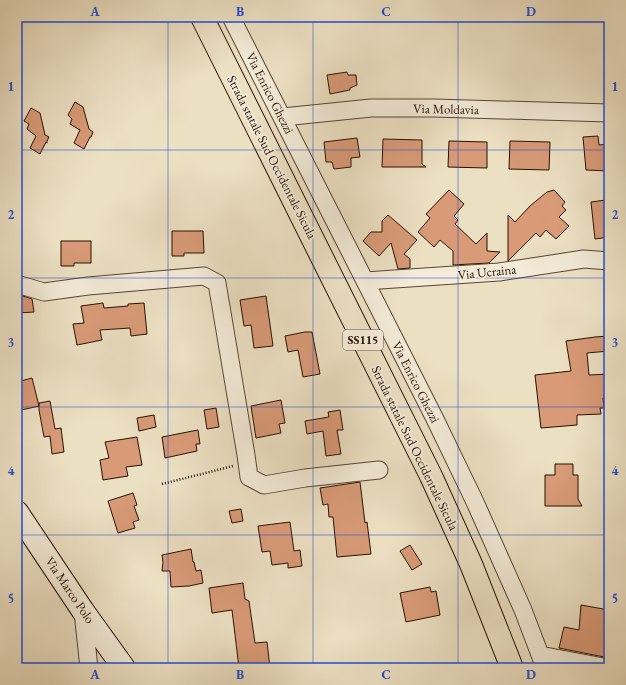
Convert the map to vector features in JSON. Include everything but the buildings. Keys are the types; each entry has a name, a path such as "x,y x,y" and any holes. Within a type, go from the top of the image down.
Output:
{"main road":[{"name":"Strada statale Sud Occidentale Sicula","path":"202,17 430,476 471,564 512,668"}],"street":[{"name":"Via Enrico Ghezzi","path":"231,17 435,419 475,502 523,610 542,662"},
{"name":"Via Moldavia","path":"283,117 371,108 449,108 609,113"},
{"name":"Via Ucraina","path":"365,281 498,272 584,259 609,261"},
{"path":"17,284 44,292 88,286 204,276 217,283 249,478 264,485 304,478 379,470"},
{"name":"Via Marco Polo","path":"17,512 83,611 124,668"},
{"path":"83,611 89,668"},
{"path":"542,662 608,668"}],"path":[{"path":"162,484 247,463"}]}
